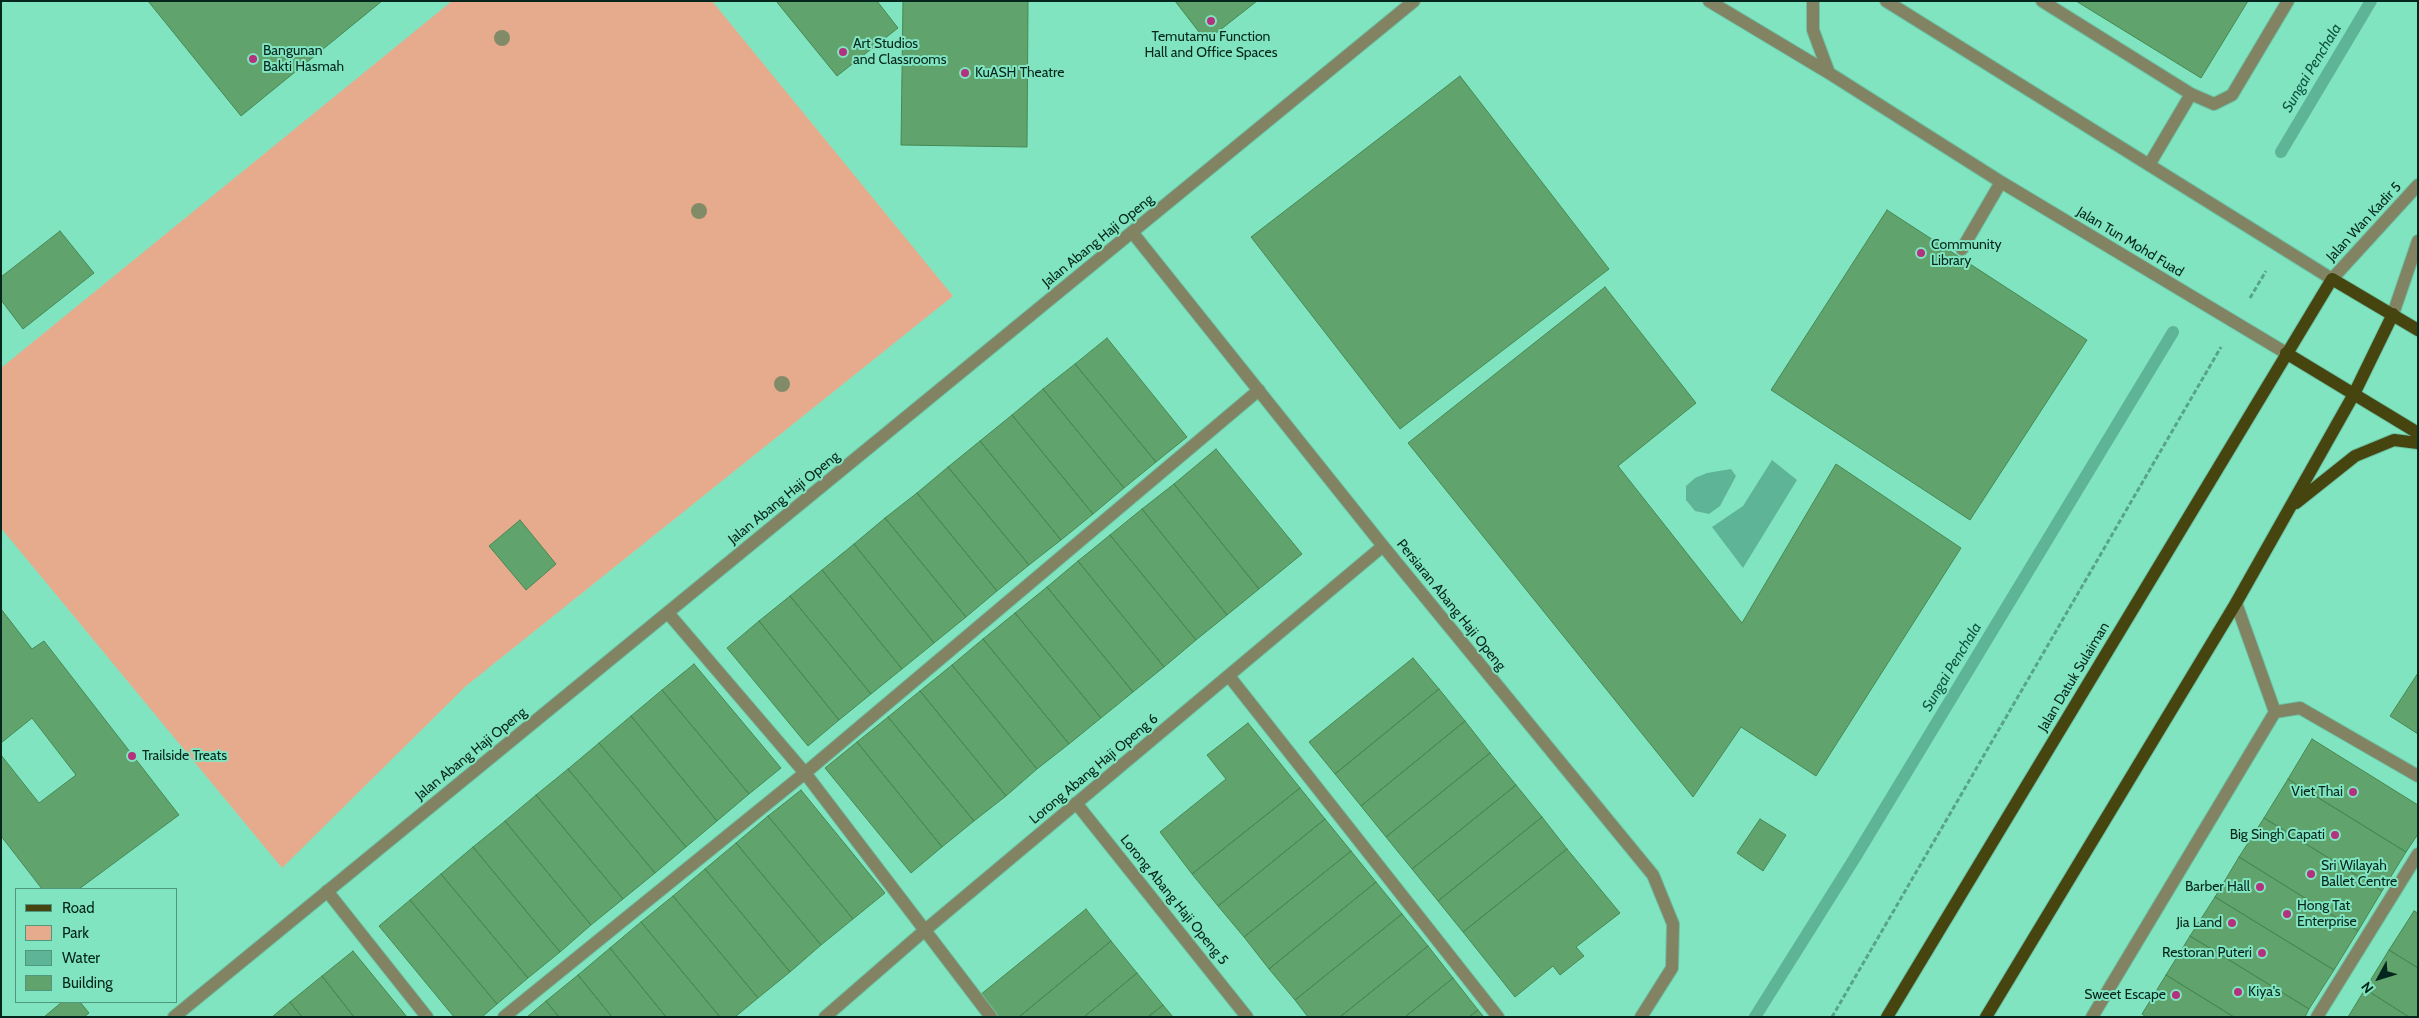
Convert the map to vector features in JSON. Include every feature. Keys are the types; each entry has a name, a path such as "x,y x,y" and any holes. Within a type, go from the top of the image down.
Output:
{"main road":[{"path":"2332,279 2418,330"},
{"name":"Jalan Datuk Sulaiman","path":"1887,1017 2286,352 2332,279"},
{"path":"1986,1017 2236,603 2354,394 2393,314"},
{"name":"Jalan Tun Mohd Fuad","path":"2286,352 2418,433"},
{"path":"2290,508 2355,456 2394,440 2418,443"}],"street":[{"name":"Jalan Abang Haji Openg","path":"174,1017 1414,1"},
{"name":"Jalan Tun Mohd Fuad","path":"1709,1 2001,182 2286,352"},
{"path":"1813,1 1813,30 1829,74"},
{"path":"1886,1 2332,279"},
{"path":"2042,1 2191,94 2214,104 2232,95 2288,1"},
{"path":"2148,165 2191,94"},
{"path":"1962,249 2001,182"},
{"name":"Jalan Wan Kadir 5","path":"2332,279 2418,185"},
{"name":"Persiaran Abang Haji Openg","path":"1132,232 1383,546 1652,875 1673,924 1672,968 1642,1017"},
{"path":"2393,314 2418,241"},
{"path":"504,1017 805,773 1259,390"},
{"name":"Lorong Abang Haji Openg 6","path":"825,1017 924,931 1383,546"},
{"path":"2236,603 2275,712"},
{"path":"668,613 805,773 991,1017"},
{"path":"1229,676 1498,1017"},
{"path":"2092,1017 2275,712 2300,708 2418,776"},
{"name":"Lorong Abang Haji Openg 5","path":"1076,803 1247,1017"},
{"path":"2317,1017 2418,854"},
{"path":"327,891 427,1017"}],"path":[{"path":"1832,1017 2280,247"}],"green space":[{"path":"452,1 712,1 953,296 466,686 282,868 1,528 1,368"}],"water":[{"path":"1772,460 1797,480 1743,568 1712,527 1743,506"},
{"path":"1731,469 1736,476 1720,506 1709,514 1695,511 1686,500 1686,486 1695,478 1707,473"}],"building":[{"name":"Bangunan Bakti Hasmah","path":"148,1 382,1 241,116"},
{"name":"Art Studios and Classrooms","path":"776,1 877,1 898,28 837,76"},
{"name":"KuASH Theatre","path":"903,1 1028,1 1027,147 901,145"},
{"name":"Temutamu Function Hall and Office Spaces","path":"1175,1 1257,1 1206,41"},
{"path":"2076,1 2248,1 2201,78"},
{"path":"1460,76 1609,269 1400,429 1251,237"},
{"path":"1887,210 2087,340 1970,520 1771,390"},
{"path":"60,231 94,273 23,329 1,300 1,277"},
{"path":"1605,287 1696,403 1618,466 1742,623 1836,464 1961,548 1816,776 1741,727 1693,797 1408,443"},
{"path":"1107,338 1187,437 1156,462 1075,364"},
{"path":"1075,364 1156,462 1124,488 1043,389"},
{"path":"1043,389 1124,488 1093,514 1012,415"},
{"path":"1012,415 1093,514 1061,540 980,441"},
{"path":"980,441 1061,540 1029,565 948,467"},
{"path":"1216,449 1302,554 1259,589 1174,484"},
{"path":"948,467 1029,565 997,591 917,493"},
{"path":"1174,484 1259,589 1227,615 1142,509"},
{"path":"917,493 997,591 966,617 885,518"},
{"path":"1142,509 1227,615 1196,640 1110,535"},
{"path":"885,518 966,617 934,643 854,544"},
{"path":"520,520 556,564 526,590 489,546"},
{"path":"1110,535 1196,640 1164,667 1078,561"},
{"path":"854,544 934,643 902,669 822,570"},
{"path":"1078,561 1164,667 1133,692 1047,587"},
{"path":"822,570 902,669 871,694 790,596"},
{"path":"1047,587 1133,692 1101,718 1015,613"},
{"path":"790,596 871,694 839,720 759,621"},
{"path":"1,609 32,649 44,641 179,815 80,888 41,888 1,836 1,755 39,803 76,775 32,718 1,743"},
{"path":"1015,613 1101,718 1069,744 983,639"},
{"path":"759,621 839,720 808,746 727,648"},
{"path":"983,639 1069,744 1037,769 952,665"},
{"path":"1413,658 1439,689 1335,774 1309,742"},
{"path":"694,664 781,768 749,794 662,690"},
{"path":"952,665 1037,769 1006,796 920,691"},
{"path":"2418,673 2418,734 2390,716"},
{"path":"1439,689 1465,721 1361,806 1335,774"},
{"path":"662,690 749,794 717,821 631,716"},
{"path":"920,691 1006,796 974,821 888,717"},
{"path":"631,716 717,821 686,847 599,743"},
{"path":"888,717 974,821 942,847 857,742"},
{"path":"1465,721 1490,753 1386,837 1361,806"},
{"path":"1248,723 1300,788 1192,874 1160,832 1226,779 1207,755"},
{"name":"Viet Thai","path":"2312,739 2418,805 2418,834 2406,852 2288,779"},
{"path":"857,742 942,847 911,873 825,768"},
{"path":"599,743 686,847 655,873 568,769"},
{"path":"1490,753 1516,785 1412,869 1386,837"},
{"path":"568,769 655,873 623,899 536,795"},
{"name":"Big Singh Capati","path":"2288,779 2406,852 2382,891 2264,818"},
{"path":"1516,785 1542,817 1438,901 1412,869"},
{"path":"1300,788 1325,819 1218,906 1192,874"},
{"path":"801,790 885,893 853,919 768,816"},
{"path":"536,795 623,899 591,925 505,821"},
{"path":"768,816 853,919 821,945 736,843"},
{"path":"1542,817 1567,849 1463,932 1438,901"},
{"name":"Sri Wilayah Ballet Centre","path":"2264,818 2382,891 2358,931 2239,857"},
{"path":"1325,819 1351,851 1244,937 1218,906"},
{"path":"1760,819 1786,835 1763,871 1737,853"},
{"path":"505,821 591,925 560,952 473,847"},
{"path":"736,843 821,945 790,972 705,869"},
{"path":"473,847 560,952 528,978 441,874"},
{"path":"1567,849 1620,913 1576,947 1584,956 1560,975 1553,966 1515,997 1463,932"},
{"path":"1351,851 1376,882 1269,969 1244,937"},
{"name":"Hong Tat Enterprise","path":"2239,857 2358,931 2334,970 2215,897"},
{"path":"705,869 790,972 758,998 673,896"},
{"path":"441,874 528,978 497,1004 410,900"},
{"path":"1376,882 1402,914 1295,1000 1269,969"},
{"path":"673,896 758,998 735,1017 720,1017 641,922"},
{"name":"Restoran Puteri","path":"2215,897 2334,970 2309,1009 2190,936"},
{"path":"410,900 497,1004 482,1017 454,1017 379,926"},
{"path":"1086,909 1111,941 1019,1017 998,1017 980,995"},
{"path":"2414,911 2418,913 2418,968 2389,950"},
{"path":"1402,914 1428,946 1340,1017 1308,1017 1295,1000"},
{"path":"641,922 720,1017 666,1017 610,948"},
{"name":"Kiya's","path":"2190,936 2309,1009 2305,1017 2234,1017 2166,975"},
{"path":"1111,941 1137,973 1084,1017 1019,1017"},
{"path":"1428,946 1453,978 1405,1017 1340,1017"},
{"path":"610,948 666,1017 612,1017 578,975"},
{"path":"2389,950 2418,968 2418,1017 2409,1017 2365,989"},
{"path":"353,951 407,1017 354,1017 322,976"},
{"path":"1137,973 1163,1005 1148,1017 1084,1017"},
{"path":"578,975 612,1017 559,1017 546,1001"},
{"name":"Sweet Escape","path":"2166,975 2234,1017 2146,1017 2142,1014"},
{"path":"322,976 354,1017 302,1017 290,1002"},
{"path":"1453,978 1478,1010 1469,1017 1405,1017"},
{"path":"2365,989 2409,1017 2348,1017"},
{"path":"546,1001 559,1017 527,1017"},
{"path":"290,1002 302,1017 272,1017"},
{"path":"61,1003 81,1003 89,1013 84,1017 44,1017"},
{"path":"1163,1005 1173,1017 1148,1017"},
{"path":"1478,1010 1484,1017 1469,1017"}],"waterway":[{"name":"Sungai Penchala","path":"2281,152 2371,1"},
{"name":"Sungai Penchala","path":"1755,1017 1856,856 2173,332"}],"place":[{"name":"Temutamu Function Hall and Office Spaces","path":"1211,21"},
{"name":"Art Studios and Classrooms","path":"843,52"},
{"name":"Bangunan Bakti Hasmah","path":"253,59"},
{"name":"KuASH Theatre","path":"965,73"},
{"name":"Community Library","path":"1921,253"},
{"name":"Trailside Treats","path":"132,756"},
{"name":"Viet Thai","path":"2353,792"},
{"name":"Big Singh Capati","path":"2335,835"},
{"name":"Sri Wilayah Ballet Centre","path":"2311,874"},
{"name":"Barber Hall","path":"2260,887"},
{"name":"Hong Tat Enterprise","path":"2287,914"},
{"name":"Jia Land","path":"2232,923"},
{"name":"Restoran Puteri","path":"2262,953"},
{"name":"Kiya's","path":"2238,992"},
{"name":"Sweet Escape","path":"2176,995"}]}
